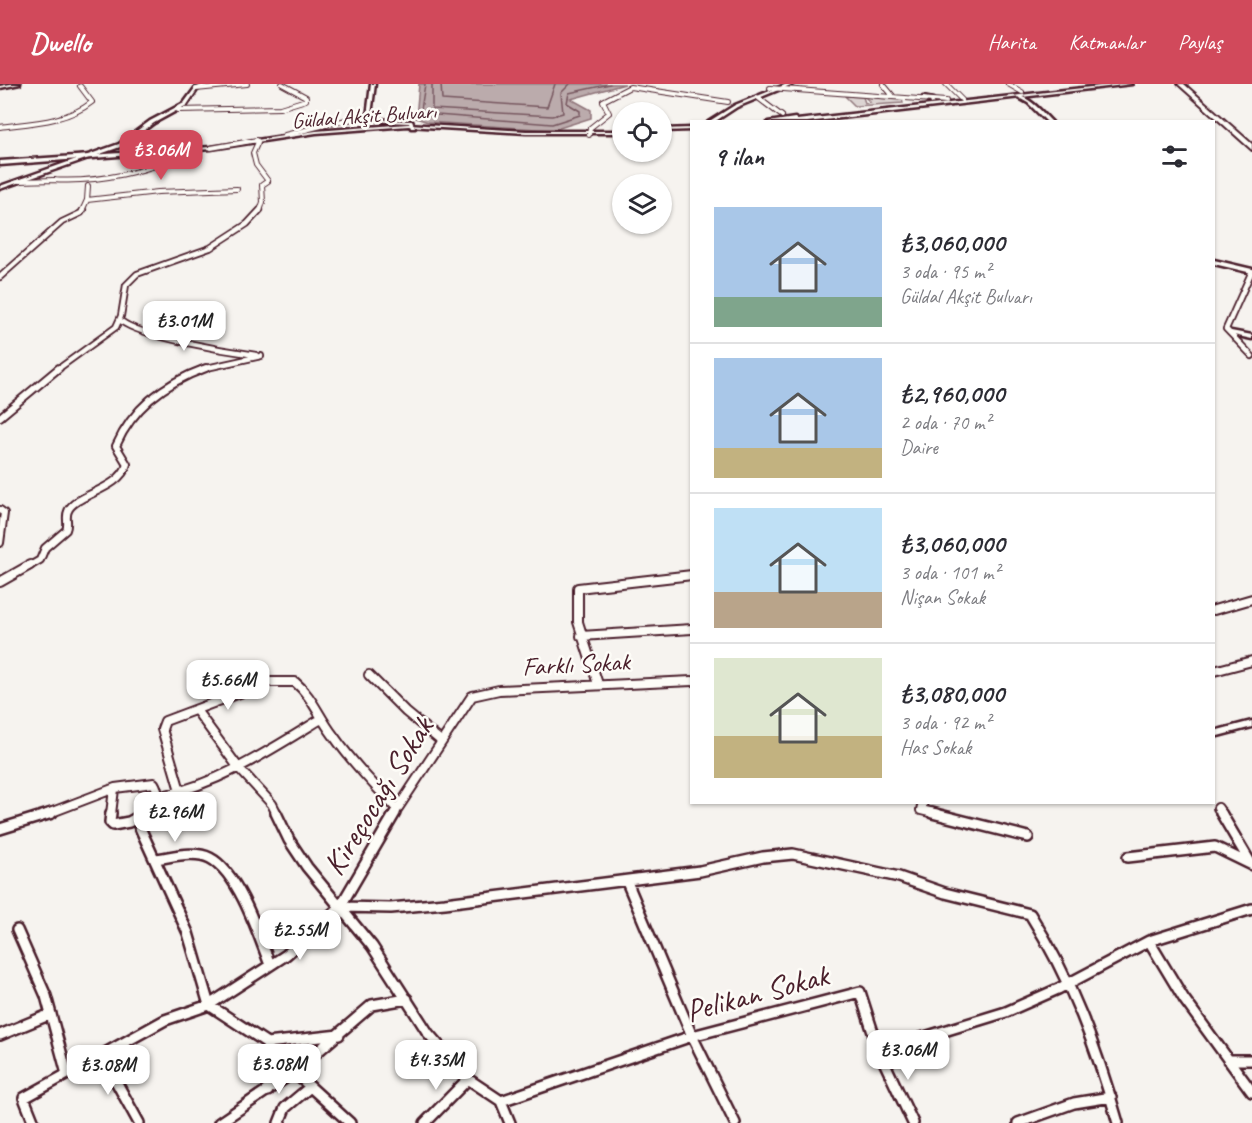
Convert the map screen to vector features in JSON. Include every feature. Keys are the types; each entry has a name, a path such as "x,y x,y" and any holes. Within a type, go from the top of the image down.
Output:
{"highway":[{"path":"1181,84 1252,148"},
{"path":"1193,84 1252,138"}],"main road":[{"path":"806,120 1109,84"},
{"path":"784,120 928,100 945,102 1130,84"},
{"name":"Güldal Akşit Bulvarı","path":"0,164 211,148 317,134 412,126 521,134 612,133"},
{"path":"672,131 690,130"},
{"name":"Güldal Akşit Bulvarı","path":"0,164 190,152 258,142"}],"street":[{"path":"0,87 18,84"},
{"path":"0,188 121,145 152,122 178,110 186,104 196,89 207,84"},
{"path":"196,89 247,84"},
{"path":"178,110 280,108 306,100 306,97 282,84"},
{"path":"371,118 369,116 373,84"},
{"path":"707,120 717,112 782,84"},
{"path":"714,120 756,97 791,84"},
{"path":"883,84 893,96"},
{"path":"946,84 962,100"},
{"path":"1008,84 1048,120"},
{"path":"0,127 43,120 86,107 92,102 80,86"},
{"path":"589,134 609,113 603,101 630,87 728,102"},
{"path":"770,88 928,100"},
{"path":"756,97 782,116"},
{"path":"285,135 346,120 371,118 412,126"},
{"path":"0,417 120,321 127,282 159,264 195,255 237,232 259,214 263,205 262,185 268,181 256,165 253,153 258,142"},
{"path":"52,180 73,182 107,176 190,152"},
{"path":"19,181 84,176"},
{"path":"0,278 63,222 81,213 87,200 88,186"},
{"path":"87,200 158,192 237,189"},
{"path":"1215,262 1252,271 1251,281 1243,290 1226,327 1252,356"},
{"path":"0,582 40,560 45,548 66,530 67,512 74,504 99,492 125,472 127,464 116,446 122,430 139,410 194,372 261,356 206,348 193,342 130,328 120,321"},
{"path":"1231,333 1252,337"},
{"path":"0,510 4,513 1,540"},
{"path":"598,684 585,656 576,598 578,588 690,575"},
{"path":"1215,610 1252,599"},
{"path":"581,636 690,629"},
{"path":"1215,671 1252,661"},
{"path":"369,675 406,712 441,741"},
{"path":"181,794 162,729 169,718 282,680 295,682 308,693 321,719 354,764 397,809"},
{"name":"Farklı Sokak","path":"466,703 472,696 499,690 690,681"},
{"name":"Kireçocağı Sokak","path":"34,1123 24,1098 165,1020 209,1005 270,965 306,938 340,907 397,809 466,703"},
{"path":"196,710 238,767 272,804 289,840 372,946 428,1033 468,1079 501,1101 510,1123"},
{"path":"158,797 181,794 238,767 321,719"},
{"path":"1215,735 1252,724"},
{"path":"0,830 114,789 137,783 154,783 158,789 158,797 149,810 136,819 119,826 110,822 114,789"},
{"path":"922,806 1028,837"},
{"path":"1218,808 1251,863"},
{"path":"136,819 204,978 209,1005 267,1043 340,1035"},
{"path":"1128,857 1215,848 1251,863"},
{"path":"340,907 415,907 627,882 700,871 764,857 794,854 862,868 1030,914 1056,958 1095,1046 1118,1123"},
{"path":"155,859 185,855 211,858 218,864 240,893 270,965"},
{"path":"627,882 692,1036 735,1123"},
{"path":"913,1123 879,1051 1006,1012 1067,984 1149,941 1252,909"},
{"path":"17,930 41,983 68,1074"},
{"path":"1149,941 1184,999 1252,1092"},
{"name":"Pelikan Sokak","path":"501,1101 692,1036 860,992 879,1051"},
{"path":"219,1123 294,1072 340,1035 372,1005 407,999"},
{"path":"0,1035 51,1014"},
{"path":"267,1043 268,1091"},
{"path":"102,1056 139,1123"},
{"path":"1228,1060 1252,1060"},
{"path":"294,1072 350,1123"},
{"path":"425,1123 468,1079"},
{"path":"279,1123 285,1108 310,1087"},
{"path":"1018,1123 1057,1106 1079,1100 1111,1097"}],"shaded area":[{"path":"845,96 863,97 865,103 870,102 865,97 902,99 903,103 855,106"}],"water":[{"path":"419,84 625,84 571,99 591,110 591,118 553,130 428,122 416,118"}]}
